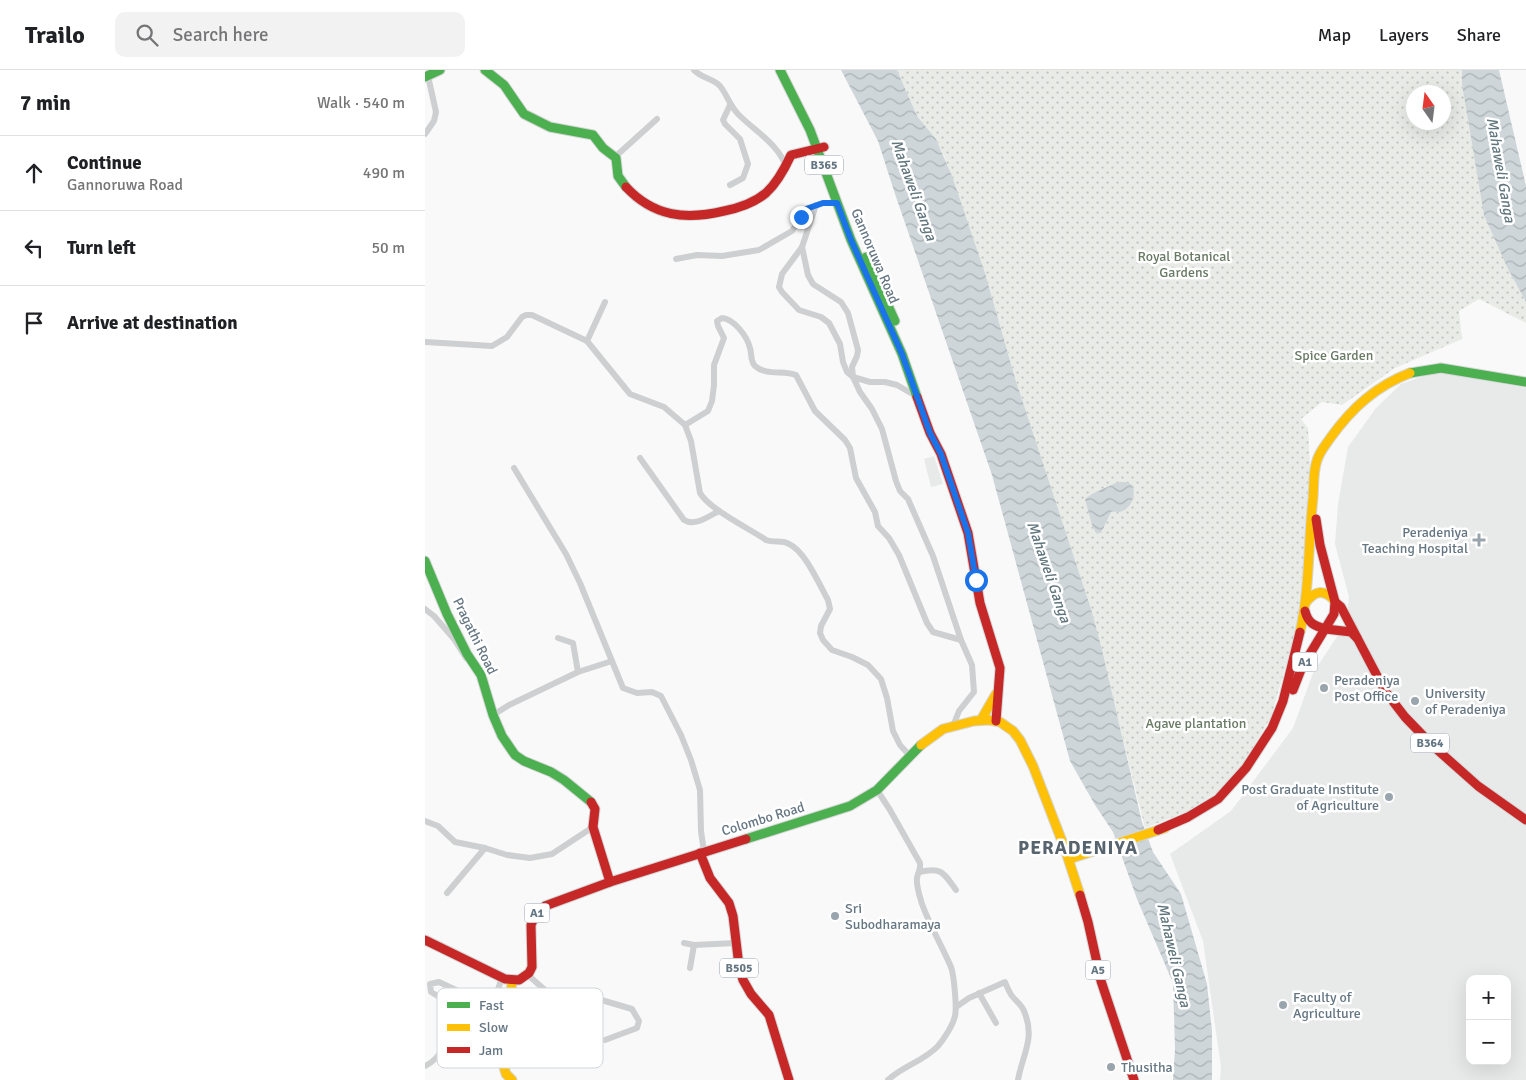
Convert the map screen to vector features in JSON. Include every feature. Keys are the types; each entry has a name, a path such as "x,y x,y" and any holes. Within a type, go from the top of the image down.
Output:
{"main road":[{"path":"426,76 440,70"},
{"path":"485,70 503,85 524,114 550,127 591,133 595,136 602,147 616,156 616,173 620,180 642,201 652,208 661,211 688,217 723,212 747,204 765,194 786,166 791,155 821,148"},
{"name":"Gannoruwa Road","path":"780,70 821,148 893,332 930,433 941,454"},
{"name":"Gannoruwa Road","path":"788,70 809,112 837,203 905,344 938,438 941,454 968,533 980,603 1000,668 996,721"},
{"name":"A1","path":"1158,830 1189,817 1218,799 1237,780 1272,728 1283,701 1305,606 1315,470 1323,447 1343,420 1371,394 1395,379 1416,371 1441,368 1526,382"},
{"name":"A1","path":"1069,859 1191,821 1220,804 1241,782 1270,744 1282,720 1302,667 1334,614 1335,602 1316,526 1317,498 1330,439"},
{"name":"Pragathi Road","path":"425,562 447,614 467,654 481,674 493,715 502,736 515,755 524,761 551,772 590,800 595,809 593,827 610,882"},
{"path":"1335,602 1328,593 1323,591 1315,592 1305,606 1307,620 1312,626 1351,632 1361,642"},
{"name":"B364","path":"1335,602 1341,606 1385,690 1405,717 1433,746 1478,786 1526,820"},
{"path":"981,720 999,689"},
{"name":"Colombo Road","path":"528,975 533,961 531,926 538,911 555,901 702,852 840,810 862,800 877,790 932,736 953,726 981,720 996,721"},
{"path":"996,721 1013,731 1025,750 1069,859"},
{"name":"B505","path":"702,852 712,882 729,903 733,916 739,966 743,980 751,994 769,1014 789,1080"},
{"name":"A5","path":"1069,859 1088,922 1101,981 1134,1080"},
{"path":"425,940 513,981 520,980 528,975"},
{"path":"512,988 513,981"},
{"path":"504,1068 505,1073 511,1080"}],"street":[{"path":"694,70 699,75 719,85 730,105 740,116 766,136 784,159 786,166"},
{"path":"425,134 434,121 436,112 426,76"},
{"path":"730,105 723,120 740,139 748,164 743,178 730,185"},
{"path":"616,156 657,119"},
{"path":"676,259 697,255 722,256 759,250 792,231 806,209 817,205 837,203"},
{"path":"817,205 801,247 782,274 779,287 799,310 821,317 829,323 840,344 847,372 853,377 870,382 885,382 897,385 917,396"},
{"path":"801,247 808,275 813,284 841,302 848,312 857,350 857,356 852,367 853,377 860,392 873,409 882,430 896,481 900,491 907,499 933,556 971,665 975,687 974,692 959,711 953,726"},
{"path":"587,341 605,302"},
{"path":"425,342 492,346 507,337 522,317 526,315 532,315 587,341 630,394 664,407 685,425 691,441 700,493 703,498 719,511 766,540 788,542 799,550 828,600 830,609 821,626 820,633 823,640 832,650 852,656 869,665 881,679 893,730 900,745 910,756"},
{"path":"685,425 708,411 712,401 713,370 724,338 717,321 727,318 746,337 751,349 752,361 756,367 769,372 789,372 796,375 815,411 845,440 850,448 856,478 875,512 878,526 889,538 899,555 927,623 933,632 961,640"},
{"path":"640,458 685,520 693,523 719,511"},
{"path":"514,468 566,554 580,583 623,688 637,693 652,692 661,696 681,735 691,760 699,790 702,852"},
{"path":"425,609 434,616 454,639 460,651 482,679"},
{"path":"558,638 573,643 578,672"},
{"path":"493,715 509,705 578,672 612,661"},
{"path":"877,790 920,863 917,885 922,904 952,968 956,1006 955,1018 940,1044 928,1056 898,1071 888,1080"},
{"path":"425,821 438,826 455,842 507,855 530,858 552,854 593,827"},
{"path":"447,893 485,848"},
{"path":"919,872 933,869 938,870 947,877 956,890"},
{"path":"684,943 694,945 736,943"},
{"path":"690,968 694,945"},
{"path":"528,975 542,988"},
{"path":"499,988 502,977"},
{"path":"437,996 431,992 430,984 439,982 452,988"},
{"path":"956,1006 979,993 1005,982 1011,996 1024,1010 1029,1027 1029,1046 1019,1071 1018,1080"},
{"path":"979,993 996,1023"},
{"path":"603,1000 632,1009 639,1021 637,1028 605,1040"},
{"path":"1125,1050 1124,1065 1128,1080"},
{"path":"425,1066 433,1062 437,1057"}],"shaded area":[{"name":"University of Peradeniya","path":"1436,372 1526,388 1526,1080 1220,1080 1221,1067 1203,941 1170,854 1231,811 1293,728 1313,673 1346,623 1349,597 1335,544 1338,504 1348,447 1376,408 1401,384"},
{"path":"934,456 943,484 931,487 924,459"}],"green space":[{"name":"Royal Botanical Gardens","path":"897,70 1462,70 1462,84 1508,269 1526,302 1526,323 1479,299 1459,311 1462,339 1395,368 1342,405 1322,402 1301,419 1308,428 1310,464 1301,607 1271,717 1244,762 1216,793 1186,812 1145,828 1091,610 1015,378 985,273 945,158 936,139 917,116"}],"water":[{"name":"Mahaweli Ganga","path":"841,70 897,70 917,116 936,139 952,176 985,273 1015,378 1091,609 1142,822 1153,852 1181,894 1207,984 1212,1031 1212,1080 1173,1080 1175,1049 1173,983 1137,899 1113,832 1070,761 992,475 878,141"},
{"name":"Mahaweli Ganga","path":"1462,70 1499,70 1526,186 1526,302 1508,269 1484,215 1462,84"},
{"path":"1118,482 1127,482 1132,485 1134,493 1132,502 1123,511 1111,512 1101,533 1096,533 1085,499"}],"traffic: fast":[{"path":"425,77 440,70"},
{"path":"485,70 504,85 524,114 550,127 593,135 603,148 616,158 618,176 626,187"},
{"path":"780,70 810,130 851,240 902,354 917,397"},
{"path":"866,257 895,321"},
{"path":"1410,373 1441,368 1526,382"},
{"path":"425,561 447,614 467,654 481,675 493,715 502,736 515,755 564,780 591,802"},
{"path":"746,839 850,806 877,790 921,745"}],"traffic: slow":[{"path":"1300,632 1307,582 1314,472 1318,456 1339,426 1356,407 1386,384 1410,373"},
{"path":"1306,602 1313,595 1320,592 1327,594 1335,601"},
{"path":"981,720 996,694"},
{"path":"921,745 943,729 974,721 989,720 1000,722 1013,731 1020,740 1033,766 1065,849 1080,895"},
{"path":"1069,859 1165,828"},
{"path":"512,981 512,988"},
{"path":"504,1068 506,1074 512,1080"}],"traffic: jam":[{"path":"626,187 648,205 671,214 710,214 746,205 756,200 770,189 791,155 824,147"},
{"path":"917,397 930,433 941,454 968,533 980,603 1000,668 996,721"},
{"path":"1293,690 1302,667 1334,614 1335,602 1320,545 1316,519"},
{"path":"1335,602 1341,607 1385,691 1405,717 1433,746 1478,786 1526,820"},
{"path":"1305,611 1312,623 1326,629"},
{"path":"1326,629 1351,632 1357,638"},
{"path":"1158,830 1188,817 1218,799 1246,768 1272,728 1283,701 1300,632"},
{"path":"591,802 595,809 593,827 610,882"},
{"path":"425,940 505,979 519,980 529,973 532,967 531,925 536,914 545,906 610,882 746,839"},
{"path":"700,853 710,878 729,903 733,916 739,966 743,980 751,994 769,1015 789,1080"},
{"path":"1080,895 1101,981 1134,1080"}],"place":[{"name":"Peradeniya Teaching Hospital","path":"1479,540"},
{"name":"Peradeniya Post Office","path":"1324,688"},
{"name":"University of Peradeniya","path":"1415,701"},
{"name":"Post Graduate Institute of Agriculture","path":"1389,797"},
{"name":"Sri Subodharamaya","path":"835,916"},
{"name":"Faculty of Agriculture","path":"1283,1005"},
{"name":"Thusitha","path":"1111,1067"}],"district":[{"name":"PERADENIYA","path":"1078,848"}],"route":[{"path":"801,217 806,209 823,203 837,203 851,240 902,354 930,433 941,454 968,533 976,580"}],"park label":[{"name":"Spice Garden","path":"1334,355"},
{"name":"Agave plantation","path":"1196,723"}]}
